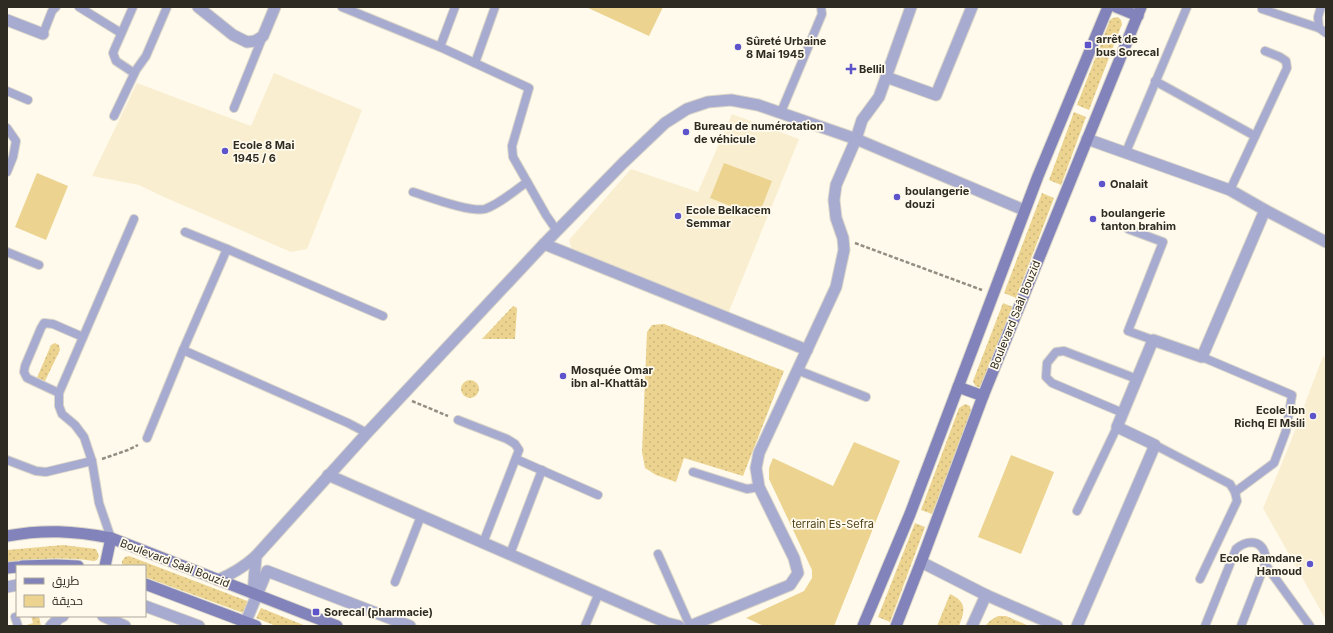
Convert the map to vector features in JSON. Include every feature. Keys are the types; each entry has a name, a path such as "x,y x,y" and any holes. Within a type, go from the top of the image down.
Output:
{"main road":[{"path":"863,626 910,514 1024,210 1108,7"},
{"path":"1116,7 1139,11"},
{"name":"Boulevard Saâl Bouzid","path":"896,626 983,396 1139,11"},
{"path":"958,387 983,396"},
{"name":"Boulevard Saâl Bouzid","path":"7,536 37,532 61,531 81,532 111,538 337,626"},
{"path":"105,565 111,538"},
{"path":"146,584 248,625"}],"street":[{"path":"198,7 233,35 247,42 255,41 264,36 275,7"},
{"path":"690,626 790,585 798,573 794,558 759,487 756,468 759,452 836,287 844,250 844,238 836,218 834,200 836,185 856,139 862,120 879,97 911,7"},
{"path":"886,77 936,96 972,7"},
{"path":"7,20 42,34"},
{"path":"218,580 229,576 256,556 328,475 557,230 665,123 686,109 708,102 731,100 758,105 856,139 1024,210"},
{"path":"1086,139 1230,190 1326,242"},
{"path":"1077,626 1155,445 1116,427 1154,340 1202,357 1265,210"},
{"path":"544,244 807,350"},
{"path":"328,475 667,623 679,626"},
{"path":"248,625 254,594 256,556"},
{"path":"921,562 986,595 1057,626"},
{"path":"254,594 267,571 410,626"},
{"path":"972,626 986,595"},
{"path":"146,606 198,626"},
{"path":"52,626 62,617"},
{"path":"104,617 124,626"}],"lane":[{"path":"42,34 52,11 56,7"},
{"path":"79,7 121,33"},
{"path":"133,7 113,53 119,64 134,73"},
{"path":"114,116 134,73 146,56 167,7"},
{"path":"342,7 440,47 529,88 512,146 513,157 526,182 557,230"},
{"path":"440,47 455,7"},
{"path":"475,63 495,7"},
{"path":"781,112 822,14 822,7"},
{"path":"1126,152 1187,7"},
{"path":"1322,7 1318,17 1323,31"},
{"path":"1262,9 1323,31"},
{"path":"234,108 264,36"},
{"path":"1230,190 1287,68 1286,61 1264,51"},
{"path":"1155,81 1255,136"},
{"path":"7,91 28,100"},
{"path":"7,128 16,141 13,157 7,172"},
{"path":"414,192 468,209 483,210 493,206 526,182"},
{"path":"111,538 100,503 92,462 84,437 75,425 62,414 59,406 59,393 134,219"},
{"path":"1128,229 1163,242 1128,331 1154,340"},
{"path":"185,232 227,248 383,316"},
{"path":"147,438 227,248"},
{"path":"7,252 39,265"},
{"path":"59,393 27,378 24,372 25,366 41,328 44,323 53,324 83,337"},
{"path":"183,350 348,423 367,433"},
{"path":"1123,413 1052,383 1046,377 1047,363 1056,352 1064,351 1137,380"},
{"path":"1202,357 1292,395 1286,431 1274,463 1235,492"},
{"path":"797,370 866,397"},
{"path":"458,420 508,439 515,444 519,450 483,543"},
{"path":"1077,511 1116,427"},
{"path":"1155,445 1230,484 1235,492 1237,502 1200,579"},
{"path":"516,459 598,495"},
{"path":"7,460 36,471 46,472 92,462"},
{"path":"510,554 542,470"},
{"path":"693,472 747,489 759,487"},
{"path":"395,582 421,516"},
{"path":"1205,626 1236,549 1242,544 1252,542 1260,545 1265,554 1266,564 1242,626"},
{"path":"658,554 690,626"},
{"path":"1266,564 1310,626"},
{"path":"586,626 599,593"},
{"path":"15,618 18,626"}],"path":[{"path":"844,238 993,294"},
{"path":"401,397 458,420"},
{"path":"92,462 128,450 147,438"}],"shaded area":[{"name":"Ecole 8 Mai 1945 / 6","path":"274,73 362,110 307,249 291,252 139,185 92,176 137,83 251,126"},
{"name":"Ecole Belkacem Semmar","path":"732,114 799,139 728,314 572,250 569,240 631,169 698,192"},
{"name":"Ecole Ramdane Hamoud","path":"1323,356 1326,358 1326,620 1263,508 1287,451"}],"green space":[{"path":"586,7 663,7 649,36"},
{"path":"1118,17 1122,24 1089,110 1077,105 1110,20"},
{"path":"1074,112 1086,117 1061,185 1049,180"},
{"path":"724,163 772,181 758,217 710,198"},
{"path":"37,173 68,186 46,240 15,227"},
{"path":"1042,193 1054,198 1016,298 1004,293"},
{"path":"1003,303 1013,307 984,385 977,387 973,381"},
{"path":"513,306 517,308 515,339 482,339"},
{"path":"664,324 784,371 743,476 684,458 676,482 656,475 645,468 642,452 647,332 652,325"},
{"path":"55,343 59,345 60,350 44,383 36,380 51,345"},
{"path":"466,380 474,380 479,385 477,396 474,398 466,398 461,393 461,385"},
{"path":"965,404 970,406 971,412 932,514 921,510 959,408"},
{"name":"terrain Es-Sefra","path":"854,442 900,461 834,626 764,626 746,618 804,591 812,578 812,570 769,479 769,468 773,458 833,486"},
{"path":"1011,455 1054,472 1021,554 978,537"},
{"path":"915,523 925,527 890,622 878,617"},
{"path":"63,545 96,549 99,556 97,560 94,561 83,559 50,559 7,563 7,550"},
{"path":"129,556 250,602 246,614 146,577 146,565 122,565 122,561 125,557"},
{"path":"950,594 962,603 963,615 959,626 937,626"},
{"path":"261,608 306,626 276,626 256,618"},
{"path":"998,616 1006,616 1029,626 985,626"},
{"path":"31,617 39,617 41,626 23,626 33,623"}],"place":[{"name":"arrêt de bus Sorecal","path":"1088,45"},
{"name":"Sûreté Urbaine 8 Mai 1945","path":"738,47"},
{"name":"Bellil","path":"851,69"},
{"name":"Bureau de numérotation de véhicule","path":"686,132"},
{"name":"Ecole 8 Mai 1945 / 6","path":"225,151"},
{"name":"Onalait","path":"1102,184"},
{"name":"boulangerie douzi","path":"897,197"},
{"name":"Ecole Belkacem Semmar","path":"678,216"},
{"name":"boulangerie tanton brahim","path":"1093,219"},
{"name":"Mosquée Omar ibn al-Khattâb","path":"563,376"},
{"name":"Ecole Ibn Richq El Msili","path":"1313,416"},
{"name":"Ecole Ramdane Hamoud","path":"1310,564"},
{"name":"Sorecal (pharmacie)","path":"316,612"}]}
